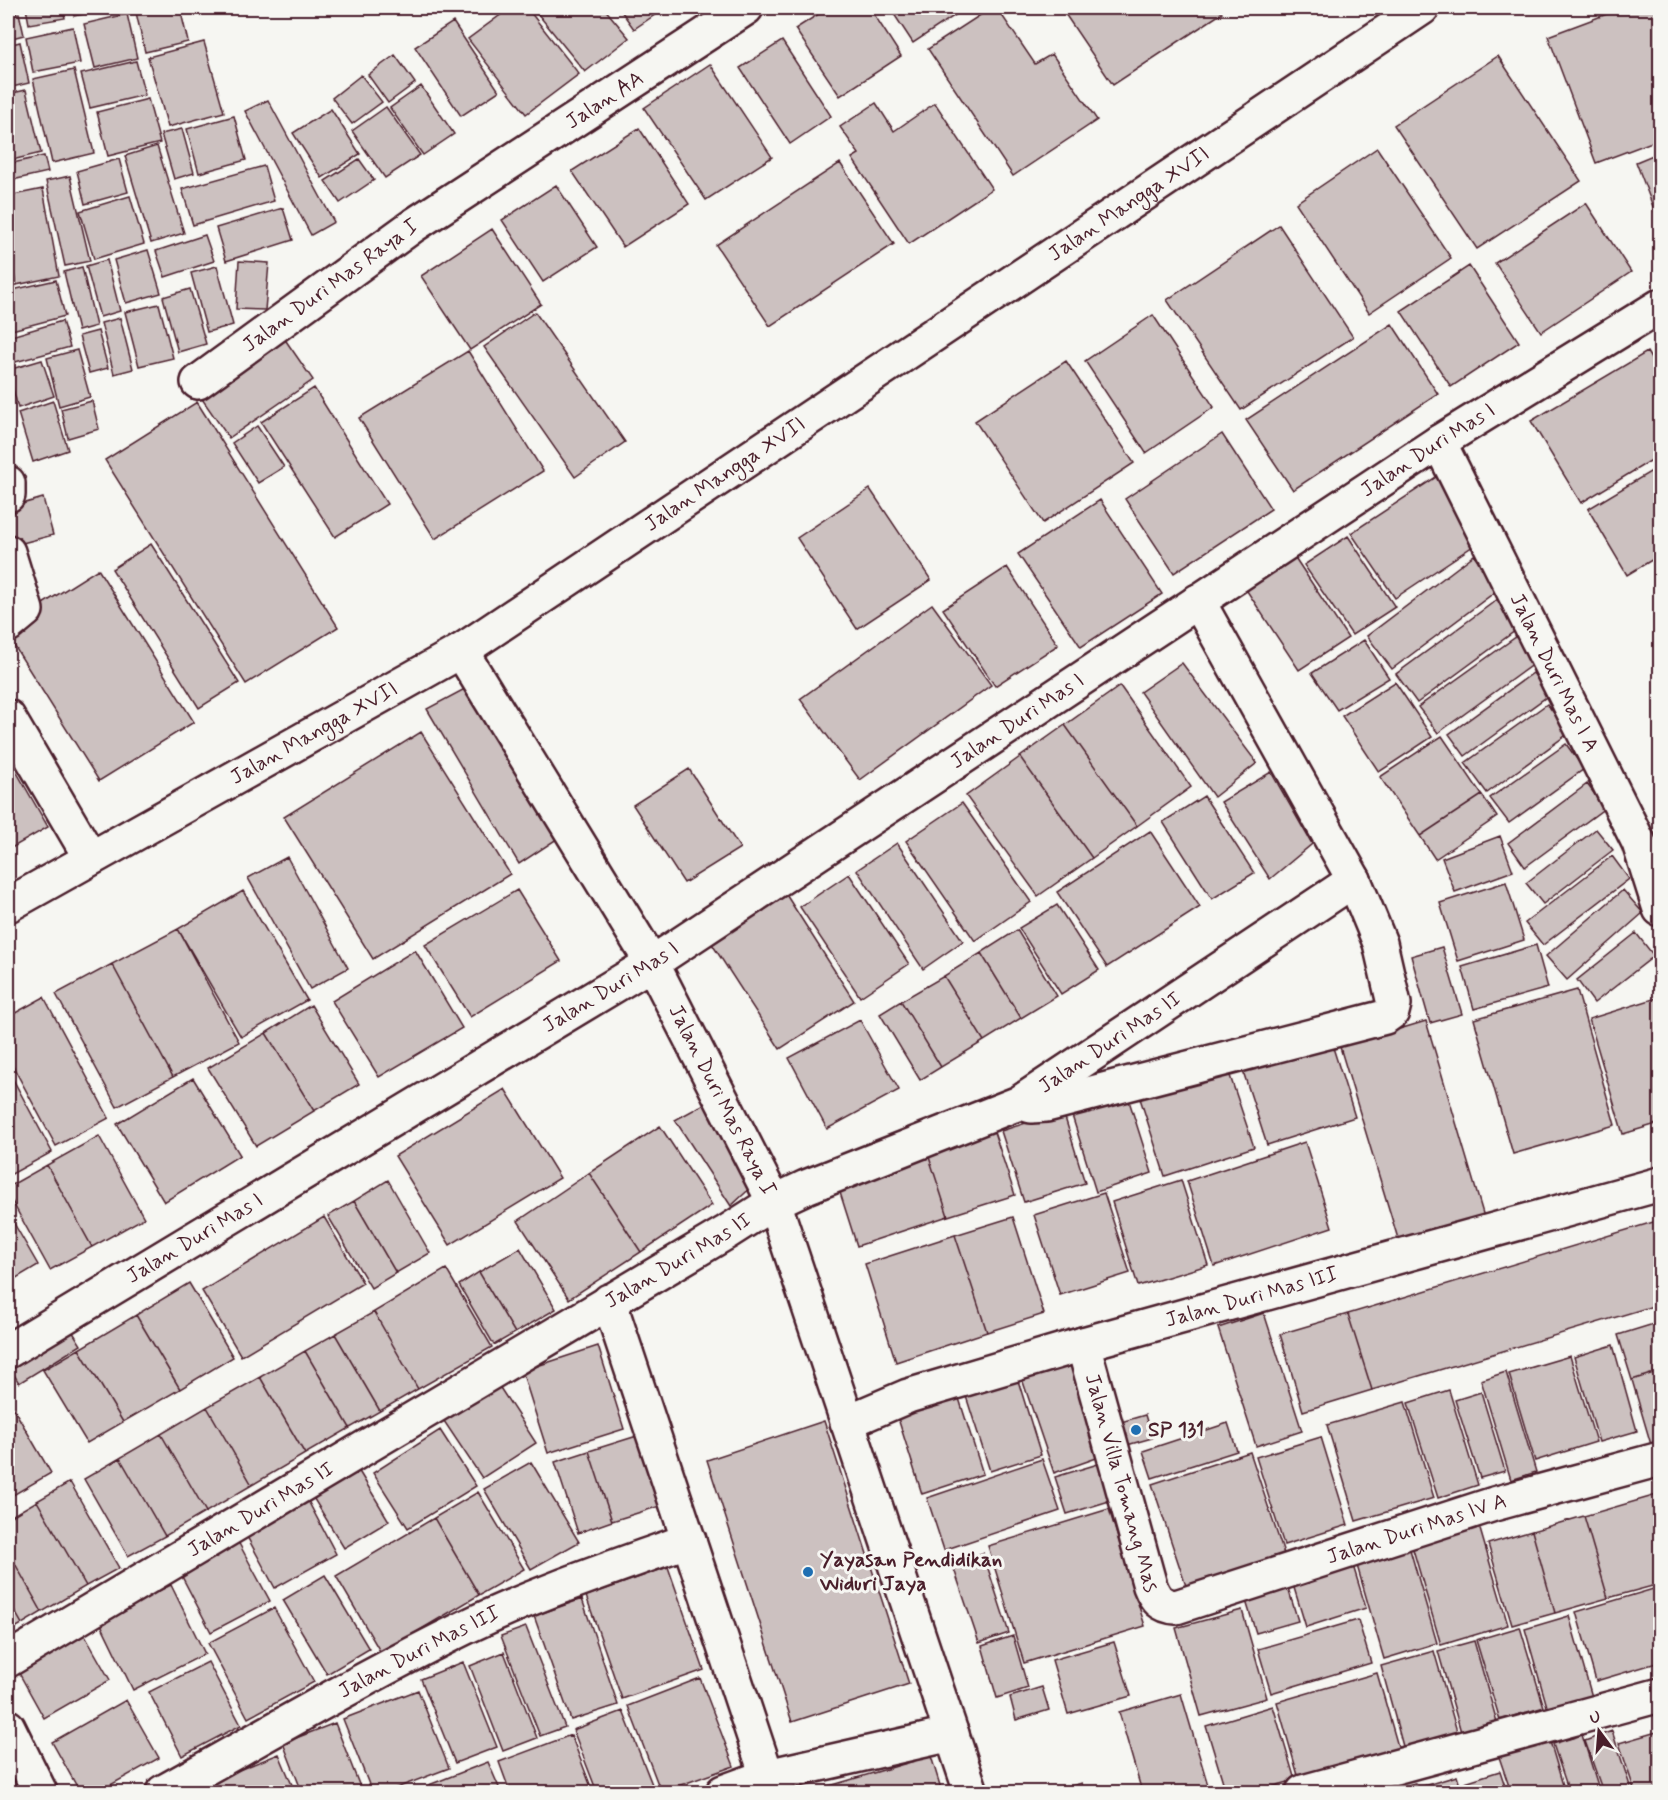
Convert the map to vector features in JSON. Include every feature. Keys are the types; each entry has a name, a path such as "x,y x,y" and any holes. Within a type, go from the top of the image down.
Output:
{"street":[{"name":"Jalan AA","path":"464,191 746,8"},
{"name":"Jalan Mangga XVII","path":"8,905 90,856 461,651 1422,8"},
{"name":"Jalan Duri Mas Raya I","path":"198,382 363,261 464,191"},
{"name":"Jalan Duri Mas I","path":"8,1351 651,963 1439,442 1660,306"},
{"name":"Jalan Duri Mas I A","path":"1439,442 1639,843 1660,909"},
{"path":"8,552 26,610 8,625"},
{"path":"1019,1103 1031,1106 1046,1105 1385,1017 1392,1012 1394,1004 1380,944 1354,880 1198,601"},
{"name":"Jalan Duri Mas Raya I","path":"461,651 651,963 774,1202 971,1792"},
{"path":"8,717 90,856"},
{"name":"Jalan Duri Mas II","path":"8,1659 727,1233 774,1202 1019,1103 1354,880"},
{"name":"Jalan Duri Mas III","path":"847,1422 908,1396 1083,1344 1660,1185"},
{"path":"609,1301 767,1776"},
{"name":"Jalan Villa Tomang Mas","path":"1083,1344 1150,1586 1154,1596 1161,1603 1176,1607"},
{"name":"Jalan Duri Mas IV A","path":"1176,1607 1494,1504 1660,1459"},
{"name":"Jalan Duri Mas III","path":"163,1792 469,1626 544,1593 689,1540"},
{"path":"1303,1792 1660,1695"},
{"path":"8,1727 40,1792"},
{"path":"723,1792 767,1776 952,1734"}],"building":[{"path":"26,8 63,8 65,18 29,24"},
{"path":"72,8 118,8 74,16"},
{"path":"135,8 180,8 188,42 145,52"},
{"path":"510,8 527,8 579,74 526,114 468,39"},
{"path":"533,8 604,8 629,38 585,72"},
{"path":"619,8 665,8 634,29"},
{"path":"828,8 870,8 901,56 840,96 795,29"},
{"path":"890,8 966,8 913,43"},
{"path":"991,8 997,8 1035,64 1052,54 1097,120 1013,176 928,49"},
{"path":"1061,8 1218,8 1222,13 1113,85"},
{"path":"1623,8 1660,8 1660,139 1596,163 1548,36"},
{"path":"19,13 24,35 8,39 8,15"},
{"path":"127,14 137,58 95,68 84,24"},
{"path":"453,22 499,91 461,116 415,47"},
{"path":"73,27 80,63 33,72 26,37"},
{"path":"782,41 831,116 790,144 740,68"},
{"path":"20,42 29,83 8,88 8,45"},
{"path":"204,42 224,112 168,127 148,57"},
{"path":"395,55 415,83 388,103 368,75"},
{"path":"1498,56 1581,181 1477,249 1394,125"},
{"path":"136,61 145,95 90,108 81,74"},
{"path":"710,64 772,157 706,200 644,108"},
{"path":"74,70 94,153 52,163 33,79"},
{"path":"361,75 382,102 352,124 332,98"},
{"path":"421,86 454,134 423,155 390,108"},
{"path":"26,90 41,153 8,161 8,94"},
{"path":"148,99 160,143 108,156 97,112"},
{"path":"268,100 334,222 311,235 245,111"},
{"path":"876,103 894,131 935,103 992,189 909,244 852,158 859,154 840,127"},
{"path":"386,107 420,155 385,178 352,131"},
{"path":"331,109 360,154 322,178 293,133"},
{"path":"234,116 246,160 199,173 187,129"},
{"path":"639,128 689,204 623,247 572,171"},
{"path":"182,129 194,173 174,179 161,134"},
{"path":"157,146 184,233 151,243 125,156"},
{"path":"1377,148 1451,258 1369,313 1296,203"},
{"path":"1660,152 1660,225 1636,162"},
{"path":"44,156 48,172 8,181 8,164"},
{"path":"119,159 128,192 85,204 77,171"},
{"path":"359,159 374,180 340,203 325,181"},
{"path":"840,163 894,244 770,326 716,245"},
{"path":"264,166 274,201 193,225 182,189"},
{"path":"70,176 90,261 65,266 46,181"},
{"path":"556,185 597,247 543,282 502,220"},
{"path":"43,189 59,276 16,285 8,238 8,196"},
{"path":"130,196 144,244 94,259 80,211"},
{"path":"1586,203 1631,272 1541,332 1495,263"},
{"path":"283,208 293,240 226,261 216,228"},
{"path":"1279,225 1353,337 1241,410 1167,300"},
{"path":"492,229 541,304 470,350 421,276"},
{"path":"205,235 214,261 165,277 156,251"},
{"path":"148,250 161,293 126,303 114,260"},
{"path":"8,260 13,283 8,284"},
{"path":"107,260 120,311 100,317 86,266"},
{"path":"239,261 269,263 265,310 236,309"},
{"path":"217,266 233,325 207,332 191,273"},
{"path":"1469,266 1519,342 1451,387 1401,311"},
{"path":"82,267 96,326 78,331 64,272"},
{"path":"56,280 65,316 8,331 8,291"},
{"path":"190,289 206,344 178,352 163,297"},
{"path":"159,304 173,358 139,366 125,312"},
{"path":"535,312 625,442 575,477 484,347"},
{"path":"1153,315 1214,407 1146,453 1085,361"},
{"path":"120,318 133,369 114,374 101,323"},
{"path":"62,321 70,347 8,364 8,337"},
{"path":"1392,324 1438,394 1293,490 1246,420"},
{"path":"98,331 108,368 89,373 79,336"},
{"path":"284,338 313,380 229,438 200,396"},
{"path":"77,350 90,397 59,406 47,358"},
{"path":"468,351 543,471 435,539 359,418"},
{"path":"1647,352 1660,374 1660,455 1581,503 1531,421"},
{"path":"42,360 54,396 18,408 8,370"},
{"path":"1066,361 1134,463 1043,523 975,421"},
{"path":"314,388 387,504 335,537 261,422"},
{"path":"53,401 68,450 33,462 18,413"},
{"path":"92,401 99,429 68,438 61,409"},
{"path":"197,402 338,627 246,684 105,460"},
{"path":"257,426 284,467 258,483 232,443"},
{"path":"1222,434 1271,509 1174,573 1125,499"},
{"path":"1660,466 1660,555 1627,575 1588,509"},
{"path":"1439,475 1482,540 1395,598 1351,533"},
{"path":"870,489 931,580 857,629 797,538"},
{"path":"43,498 53,535 11,546 8,533 8,508"},
{"path":"1100,500 1162,594 1081,647 1018,554"},
{"path":"1348,536 1395,607 1352,635 1304,565"},
{"path":"151,544 239,683 199,708 112,569"},
{"path":"1474,555 1499,589 1392,669 1367,636"},
{"path":"1294,556 1348,638 1299,670 1245,588"},
{"path":"1007,567 1058,645 995,686 943,609"},
{"path":"98,569 194,722 99,781 8,636 8,626"},
{"path":"1502,596 1523,625 1417,703 1396,674"},
{"path":"932,604 991,685 860,780 800,699"},
{"path":"1520,634 1540,659 1438,733 1418,707"},
{"path":"1364,640 1389,678 1337,710 1312,673"},
{"path":"1182,663 1257,763 1214,797 1140,692"},
{"path":"1533,673 1549,695 1465,756 1449,734"},
{"path":"1395,682 1432,737 1379,772 1342,716"},
{"path":"474,684 563,835 519,864 427,709"},
{"path":"1120,686 1191,787 1137,826 1065,725"},
{"path":"1547,704 1569,733 1487,793 1465,763"},
{"path":"1065,725 1137,826 1092,858 1020,757"},
{"path":"421,732 510,874 373,959 284,817"},
{"path":"1442,736 1482,795 1420,836 1380,777"},
{"path":"1566,744 1584,769 1509,823 1490,798"},
{"path":"8,757 48,827 8,850"},
{"path":"1020,757 1092,858 1038,896 966,796"},
{"path":"689,769 740,848 684,883 633,805"},
{"path":"1271,772 1312,844 1270,879 1221,802"},
{"path":"1587,784 1605,808 1525,867 1508,843"},
{"path":"1482,795 1497,817 1435,859 1420,836"},
{"path":"1204,796 1254,873 1212,899 1163,822"},
{"path":"962,803 1031,902 975,941 906,841"},
{"path":"1596,829 1613,850 1543,904 1526,883"},
{"path":"1150,831 1200,907 1107,967 1057,892"},
{"path":"1500,836 1513,871 1455,892 1442,858"},
{"path":"897,843 963,941 923,969 857,870"},
{"path":"1612,856 1629,879 1543,945 1525,923"},
{"path":"287,857 348,968 310,989 248,878"},
{"path":"849,874 909,964 860,997 800,907"},
{"path":"1506,882 1524,940 1458,961 1440,903"},
{"path":"517,890 561,961 470,1017 425,945"},
{"path":"1623,890 1643,913 1567,980 1546,956"},
{"path":"243,891 307,1000 241,1037 178,929"},
{"path":"785,893 854,1001 780,1049 710,941"},
{"path":"1057,905 1099,970 1061,994 1019,928"},
{"path":"178,929 239,1042 173,1077 112,964"},
{"path":"1017,930 1057,996 1021,1018 981,953"},
{"path":"1636,933 1654,956 1594,1003 1577,980"},
{"path":"1536,945 1548,988 1474,1009 1462,967"},
{"path":"1442,947 1462,1014 1430,1023 1411,956"},
{"path":"415,950 462,1028 379,1077 332,1001"},
{"path":"981,953 1021,1018 984,1041 944,976"},
{"path":"112,964 173,1077 117,1107 56,994"},
{"path":"944,976 984,1041 941,1067 901,1001"},
{"path":"1577,990 1615,1125 1513,1154 1474,1019"},
{"path":"44,997 109,1118 56,1146 8,1057 8,1017"},
{"path":"1660,997 1660,1123 1623,1134 1589,1019"},
{"path":"901,1001 941,1067 920,1080 880,1014"},
{"path":"311,1005 359,1084 314,1111 266,1033"},
{"path":"860,1020 899,1090 827,1129 789,1058"},
{"path":"1426,1021 1484,1217 1399,1242 1340,1047"},
{"path":"266,1033 314,1111 256,1146 208,1068"},
{"path":"1330,1038 1355,1117 1267,1145 1241,1065"},
{"path":"1225,1061 1254,1147 1165,1176 1137,1089"},
{"path":"8,1070 52,1152 8,1176"},
{"path":"193,1078 240,1155 164,1202 117,1124"},
{"path":"1125,1088 1152,1173 1096,1192 1069,1106"},
{"path":"505,1089 560,1178 450,1245 395,1156"},
{"path":"706,1103 757,1182 731,1206 675,1120"},
{"path":"1063,1111 1085,1183 1024,1202 1001,1131"},
{"path":"660,1126 712,1205 641,1252 589,1173"},
{"path":"993,1129 1015,1195 948,1216 927,1151"},
{"path":"99,1136 144,1218 92,1247 47,1165"},
{"path":"1305,1142 1332,1227 1214,1266 1187,1181"},
{"path":"927,1151 948,1216 857,1246 836,1180"},
{"path":"47,1165 92,1247 50,1270 8,1194 8,1187"},
{"path":"589,1173 641,1252 569,1299 518,1221"},
{"path":"388,1180 430,1253 396,1273 354,1201"},
{"path":"1181,1180 1208,1265 1138,1286 1112,1202"},
{"path":"1104,1193 1130,1273 1060,1295 1034,1215"},
{"path":"354,1201 396,1273 371,1288 328,1216"},
{"path":"8,1213 38,1265 8,1283"},
{"path":"324,1217 363,1283 241,1356 202,1291"},
{"path":"1013,1217 1044,1314 987,1332 955,1235"},
{"path":"1660,1220 1660,1304 1372,1390 1348,1314"},
{"path":"955,1235 987,1332 896,1362 865,1264"},
{"path":"520,1248 556,1309 515,1333 479,1272"},
{"path":"446,1269 492,1347 418,1389 374,1312"},
{"path":"479,1272 515,1333 494,1345 459,1285"},
{"path":"189,1283 233,1357 180,1389 136,1315"},
{"path":"374,1312 418,1389 380,1411 335,1334"},
{"path":"1264,1313 1302,1431 1256,1446 1218,1328"},
{"path":"1348,1314 1372,1390 1303,1411 1280,1334"},
{"path":"136,1315 180,1389 123,1422 79,1349"},
{"path":"1660,1322 1660,1371 1632,1380 1618,1335"},
{"path":"69,1326 81,1345 19,1383 8,1365"},
{"path":"335,1334 380,1411 350,1428 305,1351"},
{"path":"1613,1345 1637,1431 1599,1442 1574,1357"},
{"path":"598,1346 624,1429 548,1453 522,1371"},
{"path":"79,1349 123,1422 87,1443 43,1370"},
{"path":"305,1351 350,1428 305,1454 260,1377"},
{"path":"1070,1355 1105,1455 1054,1473 1020,1373"},
{"path":"1570,1356 1596,1442 1535,1461 1509,1374"},
{"path":"1660,1371 1660,1445 1652,1448 1632,1380"},
{"path":"1506,1372 1536,1472 1511,1480 1481,1380"},
{"path":"1016,1374 1041,1455 990,1471 964,1390"},
{"path":"260,1377 305,1454 252,1485 207,1407"},
{"path":"495,1380 536,1443 482,1478 440,1415"},
{"path":"1449,1390 1478,1485 1438,1498 1408,1403"},
{"path":"957,1392 983,1474 922,1494 896,1412"},
{"path":"1481,1392 1505,1471 1480,1478 1455,1400"},
{"path":"8,1399 51,1473 8,1498"},
{"path":"1405,1402 1434,1498 1356,1521 1327,1425"},
{"path":"207,1407 252,1485 206,1512 161,1434"},
{"name":"SP 131","path":"1145,1415 1152,1438 1127,1445 1121,1422"},
{"name":"Yayasan Pendidikan Widuri Jaya","path":"824,1421 909,1684 792,1722 707,1460"},
{"path":"1228,1423 1237,1451 1152,1478 1143,1451"},
{"path":"440,1430 476,1486 408,1528 373,1473"},
{"path":"161,1434 206,1512 165,1536 120,1458"},
{"path":"637,1436 660,1506 612,1521 589,1451"},
{"path":"1321,1437 1348,1525 1284,1545 1256,1457"},
{"path":"589,1451 612,1521 578,1533 555,1462"},
{"path":"1250,1452 1285,1557 1187,1589 1152,1484"},
{"path":"120,1458 165,1536 128,1556 84,1479"},
{"path":"1042,1459 1060,1511 944,1550 927,1498"},
{"path":"1108,1461 1119,1498 1067,1514 1055,1477"},
{"path":"531,1462 579,1542 531,1569 484,1489"},
{"path":"354,1463 389,1521 344,1548 309,1491"},
{"path":"70,1482 119,1568 86,1586 37,1501"},
{"path":"478,1492 524,1569 479,1595 434,1518"},
{"path":"1660,1494 1660,1584 1608,1598 1584,1516"},
{"path":"306,1497 336,1554 275,1588 244,1531"},
{"path":"37,1501 86,1586 42,1612 8,1551 8,1518"},
{"path":"1109,1509 1145,1626 1024,1663 988,1546"},
{"path":"1584,1516 1608,1598 1555,1613 1532,1531"},
{"path":"434,1518 479,1595 381,1653 336,1576"},
{"path":"1477,1519 1508,1625 1441,1645 1410,1539"},
{"path":"1532,1531 1555,1613 1512,1625 1488,1544"},
{"path":"235,1536 270,1601 211,1632 177,1567"},
{"path":"1409,1546 1437,1643 1384,1659 1356,1562"},
{"path":"8,1551 42,1612 22,1624 8,1599"},
{"path":"983,1553 1009,1633 979,1643 952,1563"},
{"path":"1351,1559 1366,1608 1306,1627 1291,1578"},
{"path":"668,1567 704,1670 622,1699 586,1596"},
{"path":"325,1575 369,1649 327,1674 283,1600"},
{"path":"1285,1578 1298,1621 1256,1633 1243,1591"},
{"path":"171,1585 205,1654 133,1690 99,1620"},
{"path":"1660,1587 1660,1662 1596,1681 1576,1612"},
{"path":"8,1599 22,1624 8,1632"},
{"path":"582,1599 618,1705 571,1720 534,1616"},
{"path":"274,1608 314,1682 248,1718 208,1643"},
{"path":"1242,1610 1267,1698 1201,1716 1176,1628"},
{"path":"1569,1616 1592,1697 1548,1710 1525,1629"},
{"path":"1358,1620 1371,1663 1271,1693 1258,1649"},
{"path":"80,1627 110,1680 44,1718 14,1664"},
{"path":"526,1627 565,1727 540,1736 501,1636"},
{"path":"1520,1627 1544,1707 1500,1720 1476,1640"},
{"path":"1013,1636 1028,1688 997,1698 982,1646"},
{"path":"1474,1641 1497,1722 1461,1732 1438,1651"},
{"path":"1114,1642 1131,1696 1068,1714 1052,1660"},
{"path":"1434,1651 1458,1735 1404,1750 1381,1666"},
{"path":"504,1652 537,1738 503,1751 470,1666"},
{"path":"208,1662 241,1725 182,1756 149,1692"},
{"path":"463,1662 497,1747 455,1763 421,1679"},
{"path":"1377,1673 1399,1750 1299,1779 1277,1702"},
{"path":"700,1678 734,1766 661,1792 628,1706"},
{"path":"1042,1687 1049,1710 1016,1720 1010,1697"},
{"path":"418,1690 449,1768 386,1792 372,1792 343,1719"},
{"path":"1181,1694 1210,1792 1142,1792 1119,1712"},
{"path":"126,1700 159,1758 98,1792 80,1792 52,1742"},
{"path":"1273,1706 1295,1780 1254,1792 1226,1792 1206,1726"},
{"path":"623,1711 655,1792 597,1792 573,1730"},
{"path":"335,1723 362,1792 302,1792 283,1743"},
{"path":"1612,1731 1632,1792 1603,1792 1585,1741"},
{"path":"1660,1731 1660,1792 1635,1792 1619,1743"},
{"path":"571,1735 593,1792 510,1792 499,1762"},
{"path":"1582,1735 1600,1792 1569,1792 1553,1744"},
{"path":"1549,1738 1565,1792 1511,1792 1498,1754"},
{"path":"279,1754 295,1792 216,1792 211,1781"},
{"path":"931,1756 942,1792 809,1792"},
{"path":"488,1762 501,1792 432,1792 429,1785"},
{"path":"1500,1771 1507,1792 1468,1792 1465,1782"},
{"path":"1457,1776 1462,1792 1422,1792 1420,1787"},
{"path":"1082,1783 1084,1792 1052,1792"},
{"path":"1415,1783 1419,1792 1384,1792"}],"place":[{"name":"SP 131","path":"1136,1430"},
{"name":"Yayasan Pendidikan Widuri Jaya","path":"808,1572"}]}
